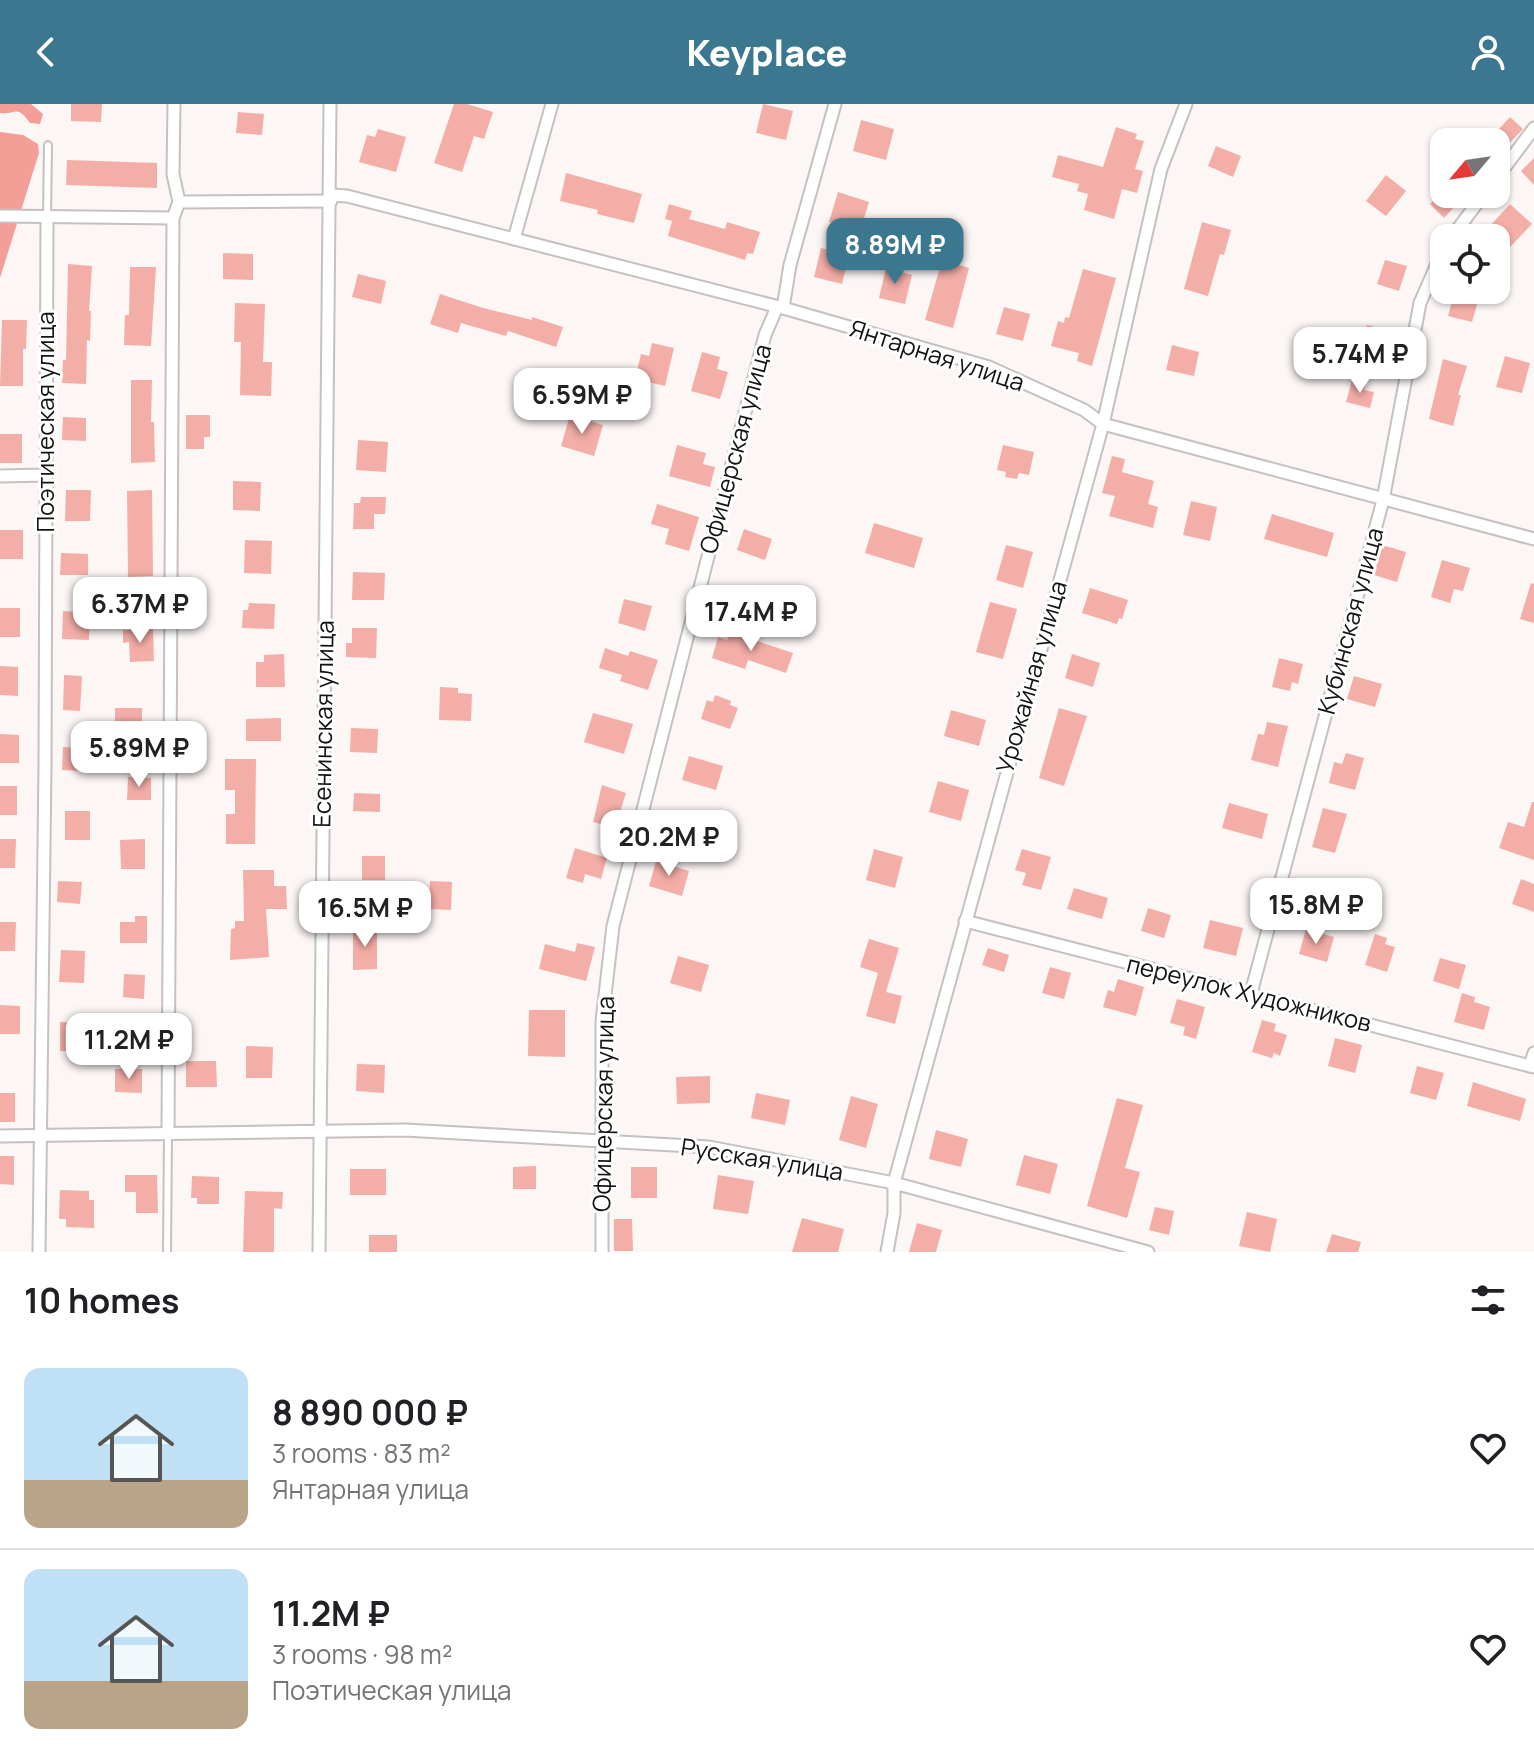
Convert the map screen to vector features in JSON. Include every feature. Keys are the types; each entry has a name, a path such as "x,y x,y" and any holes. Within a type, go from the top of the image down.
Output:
{"street":[{"path":"168,1134 173,218 179,202 173,174 174,104"},
{"name":"Есенинская улица","path":"319,1252 330,104"},
{"path":"514,239 552,104"},
{"name":"Офицерская улица","path":"602,1252 602,1021 613,926 765,335 780,308 835,104"},
{"name":"Урожайная улица","path":"887,1252 894,1213 894,1183 1103,424 1161,169 1186,104"},
{"path":"1510,160 1534,128"},
{"name":"Янтарная улица","path":"179,202 347,196 780,308 989,367 1084,410 1103,424 1534,539"},
{"path":"0,216 173,218"},
{"name":"Поэтическая улица","path":"39,1252 47,217"},
{"name":"Кубинская улица","path":"1251,993 1383,500 1420,303 1430,280"},
{"path":"0,476 46,475"},
{"name":"переулок Художников","path":"965,921 1532,1066"},
{"path":"1532,1066 1534,1053"},
{"name":"Русская улица","path":"0,1136 405,1130 709,1147 894,1183 1148,1252"}],"lane":[{"path":"47,217 48,145"},
{"path":"167,1252 168,1134"}],"shaded area":[{"path":"0,104 31,104 43,114 40,124 30,123 19,112 0,113"},
{"path":"0,132 23,135 38,144 39,153 0,278"}],"building":[{"path":"71,104 102,104 101,122 71,121"},
{"path":"454,104 467,104 493,112 484,139 474,136 462,172 434,163"},
{"path":"763,104 793,111 786,140 756,133"},
{"path":"238,112 264,114 262,135 236,133"},
{"path":"1510,117 1523,129 1510,143 1510,128 1500,128"},
{"path":"861,120 894,129 886,160 853,151"},
{"path":"1116,127 1137,134 1135,139 1144,141 1135,169 1143,171 1137,193 1122,189 1114,219 1084,210 1088,194 1077,191 1079,184 1052,177 1058,155 1103,167"},
{"path":"378,129 406,137 396,172 359,162 367,135 375,137"},
{"path":"1216,146 1241,156 1233,177 1208,166"},
{"path":"1534,158 1534,185 1521,171"},
{"path":"67,160 157,163 157,188 66,185"},
{"path":"566,173 642,194 634,223 560,201"},
{"path":"1386,175 1406,191 1386,216 1366,201"},
{"path":"838,192 869,202 860,231 829,222"},
{"path":"669,204 692,211 689,219 725,229 727,222 760,232 753,254 747,253 745,260 668,236 672,221 665,219"},
{"path":"1510,204 1532,224 1510,247 1510,224 1492,224 1506,208 1510,208"},
{"path":"1434,208 1453,208 1444,218"},
{"path":"1202,222 1231,230 1224,255 1220,254 1208,296 1184,289"},
{"path":"821,248 849,255 842,284 814,277"},
{"path":"223,253 253,254 253,280 223,279"},
{"path":"942,260 969,268 953,328 925,320"},
{"path":"1385,260 1407,266 1399,291 1377,284"},
{"path":"68,264 92,266 86,384 62,383 63,360 66,360"},
{"path":"130,267 156,267 151,346 124,345 125,315 129,315"},
{"path":"886,268 912,275 905,304 879,298"},
{"path":"1083,269 1116,278 1092,366 1077,361 1079,353 1051,346 1058,321 1064,323 1065,317 1069,318"},
{"path":"358,274 386,281 381,304 352,297"},
{"path":"440,294 563,327 556,347 508,331 506,336 461,323 458,333 430,324"},
{"path":"235,303 265,304 263,362 272,362 271,396 240,395 241,342 234,342"},
{"path":"1451,304 1477,304 1472,322 1448,316"},
{"path":"1004,307 1030,314 1023,341 996,334"},
{"path":"2,320 27,320 23,386 0,386"},
{"path":"1367,325 1389,331 1382,357 1360,351"},
{"path":"652,343 674,348 665,386 635,379 641,354 649,356"},
{"path":"1172,345 1199,352 1194,376 1166,370"},
{"path":"702,352 720,357 717,369 728,372 720,399 691,391"},
{"path":"1505,356 1530,363 1522,393 1496,387"},
{"path":"1443,359 1467,366 1453,426 1429,419"},
{"path":"131,380 152,380 151,422 154,422 155,462 131,463"},
{"path":"1352,380 1366,384 1364,390 1374,392 1370,408 1346,402"},
{"path":"186,415 210,415 210,437 204,437 204,449 186,449"},
{"path":"570,415 603,425 594,456 561,446"},
{"path":"63,417 86,418 86,441 62,440"},
{"path":"0,434 22,434 22,463 0,463"},
{"path":"358,440 388,442 386,472 356,470"},
{"path":"677,445 706,453 703,464 715,467 710,487 669,476"},
{"path":"1003,445 1034,452 1029,475 1019,473 1017,479 1005,477 1006,472 997,470"},
{"path":"1112,456 1125,459 1122,472 1154,481 1148,504 1158,507 1153,528 1109,516 1115,496 1102,493"},
{"path":"233,481 261,482 260,511 233,510"},
{"path":"66,490 91,490 90,521 65,521"},
{"path":"152,490 153,576 128,577 127,491"},
{"path":"361,497 386,497 385,514 374,514 374,529 353,529 354,503 360,503"},
{"path":"1191,501 1217,507 1210,541 1183,535"},
{"path":"657,504 699,517 689,551 665,544 669,529 651,524"},
{"path":"1272,514 1334,533 1327,557 1264,539"},
{"path":"874,523 923,538 914,568 865,553"},
{"path":"744,529 772,539 765,560 737,550"},
{"path":"0,530 23,530 23,559 0,559"},
{"path":"245,540 272,541 271,574 244,573"},
{"path":"1006,545 1033,552 1023,588 996,580"},
{"path":"1382,545 1406,552 1397,582 1374,575"},
{"path":"61,553 88,554 88,575 60,575"},
{"path":"1442,560 1470,568 1463,591 1454,589 1450,603 1431,597"},
{"path":"353,572 385,573 384,600 352,600"},
{"path":"1531,583 1534,584 1534,623 1520,619"},
{"path":"1090,588 1128,600 1122,619 1119,618 1117,624 1082,613"},
{"path":"624,599 652,606 645,631 618,623"},
{"path":"990,602 1017,609 1003,659 976,652"},
{"path":"249,603 275,604 274,629 242,628 243,610 248,610"},
{"path":"0,608 20,608 20,637 0,637"},
{"path":"63,611 90,613 89,640 62,639"},
{"path":"352,628 377,628 376,658 346,657 346,643 352,643"},
{"path":"153,629 154,661 130,662 129,642 123,643 123,630"},
{"path":"730,632 793,653 786,673 748,660 745,669 712,658 718,637 727,640"},
{"path":"605,648 628,656 630,651 658,660 648,690 620,681 622,675 599,668"},
{"path":"284,654 285,687 256,687 256,662 264,662 264,655"},
{"path":"1072,654 1100,663 1093,687 1065,678"},
{"path":"1279,658 1303,664 1298,684 1292,682 1290,691 1272,687"},
{"path":"0,666 18,667 18,696 0,695"},
{"path":"64,675 82,676 80,711 63,710"},
{"path":"1354,676 1382,684 1375,707 1347,699"},
{"path":"440,687 458,688 458,693 472,694 471,721 439,720"},
{"path":"715,695 731,701 730,705 738,708 730,729 701,719 707,700 713,702"},
{"path":"115,708 142,708 142,734 115,734"},
{"path":"1059,708 1087,716 1064,786 1039,778"},
{"path":"951,710 986,720 979,746 944,736"},
{"path":"593,713 633,724 624,754 584,742"},
{"path":"281,718 281,741 246,741 246,719"},
{"path":"1267,722 1288,726 1278,767 1251,760 1258,734 1264,735"},
{"path":"351,728 378,729 377,753 350,752"},
{"path":"0,734 19,735 19,763 0,763"},
{"path":"63,747 85,748 84,771 62,770"},
{"path":"1346,753 1364,758 1355,790 1329,783 1334,762 1342,764"},
{"path":"689,756 723,766 716,790 682,780"},
{"path":"225,759 256,759 255,844 226,844 226,814 235,814 235,790 225,790"},
{"path":"128,777 151,778 151,800 127,800"},
{"path":"938,781 969,790 961,821 929,812"},
{"path":"602,785 626,793 619,815 627,817 623,830 593,822"},
{"path":"0,786 17,786 17,815 0,815"},
{"path":"354,793 380,794 380,812 353,811"},
{"path":"1532,802 1534,860 1499,848 1508,822 1524,827"},
{"path":"1229,803 1268,814 1262,839 1222,828"},
{"path":"1323,808 1347,814 1335,853 1312,847"},
{"path":"65,811 90,811 90,840 65,840"},
{"path":"672,816 702,824 695,850 665,842"},
{"path":"0,839 16,839 15,868 0,868"},
{"path":"145,839 145,869 121,869 120,840"},
{"path":"575,848 607,858 601,879 585,874 583,883 566,878"},
{"path":"874,849 903,857 895,888 866,880"},
{"path":"1022,849 1051,857 1041,890 1022,885 1026,873 1015,870"},
{"path":"362,856 385,856 385,880 362,880"},
{"path":"656,861 689,871 682,896 649,886"},
{"path":"243,870 274,870 274,886 286,886 287,909 266,909 269,957 230,960 231,929 235,928 235,921 244,921"},
{"path":"1521,879 1534,884 1534,912 1512,904"},
{"path":"58,881 82,882 80,904 57,902"},
{"path":"430,881 452,882 451,910 429,909"},
{"path":"1074,888 1108,898 1102,919 1067,909"},
{"path":"1148,908 1171,915 1164,938 1141,931"},
{"path":"135,916 147,916 147,943 120,943 120,922 135,922"},
{"path":"1210,920 1243,928 1236,956 1203,948"},
{"path":"0,922 16,922 15,951 0,951"},
{"path":"353,929 377,929 377,969 353,970"},
{"path":"1306,929 1334,937 1327,962 1299,954"},
{"path":"1375,934 1387,938 1385,944 1395,947 1387,972 1365,965"},
{"path":"869,939 899,948 886,992 902,996 895,1024 866,1016 878,973 860,967"},
{"path":"577,943 595,947 586,981 539,969 545,944 575,952"},
{"path":"988,948 1009,955 1004,972 982,965"},
{"path":"61,950 85,951 84,983 59,982"},
{"path":"678,956 709,965 701,992 670,983"},
{"path":"1440,958 1466,965 1459,989 1433,981"},
{"path":"1050,967 1071,973 1064,999 1042,993"},
{"path":"124,974 145,975 144,999 123,997"},
{"path":"1118,979 1144,987 1136,1016 1103,1007 1108,990 1114,992"},
{"path":"1462,993 1475,997 1474,1002 1490,1007 1484,1030 1454,1022"},
{"path":"1177,999 1205,1007 1196,1039 1183,1035 1185,1027 1170,1023"},
{"path":"0,1005 20,1006 20,1034 0,1034"},
{"path":"529,1010 565,1010 565,1057 528,1056"},
{"path":"1262,1020 1276,1024 1274,1031 1287,1035 1280,1056 1274,1053 1272,1058 1252,1052"},
{"path":"60,1022 86,1023 86,1051 60,1051"},
{"path":"1335,1038 1362,1045 1355,1073 1328,1066"},
{"path":"246,1046 273,1047 272,1078 246,1078"},
{"path":"186,1061 216,1061 217,1087 186,1087"},
{"path":"357,1064 385,1065 384,1093 356,1091"},
{"path":"1417,1066 1444,1073 1436,1100 1410,1093"},
{"path":"115,1069 142,1069 142,1093 115,1092"},
{"path":"710,1076 710,1103 677,1104 676,1077"},
{"path":"1473,1082 1526,1099 1520,1121 1467,1106"},
{"path":"0,1093 15,1093 15,1122 0,1122"},
{"path":"756,1093 790,1100 785,1125 751,1118"},
{"path":"851,1096 878,1104 866,1148 839,1140"},
{"path":"1117,1098 1143,1105 1125,1168 1140,1172 1127,1218 1087,1206"},
{"path":"936,1130 968,1139 961,1167 929,1159"},
{"path":"1024,1155 1058,1164 1050,1194 1016,1185"},
{"path":"0,1156 14,1156 14,1185 0,1184"},
{"path":"536,1166 536,1189 513,1189 513,1167"},
{"path":"631,1167 657,1167 657,1198 631,1198"},
{"path":"350,1169 386,1169 386,1195 350,1195"},
{"path":"125,1175 157,1175 158,1213 136,1213 136,1192 125,1192"},
{"path":"718,1175 754,1181 748,1214 713,1209"},
{"path":"192,1176 219,1177 219,1204 197,1204 197,1198 191,1198"},
{"path":"60,1190 89,1191 89,1200 94,1200 94,1228 66,1227 66,1219 59,1219"},
{"path":"245,1191 283,1192 282,1209 274,1208 274,1252 243,1252"},
{"path":"1155,1207 1174,1211 1169,1235 1149,1230"},
{"path":"1247,1212 1277,1219 1270,1252 1239,1246"},
{"path":"802,1218 844,1229 838,1252 792,1252"},
{"path":"614,1219 632,1219 633,1251 614,1251"},
{"path":"917,1223 942,1230 936,1252 909,1252"},
{"path":"1332,1234 1361,1242 1358,1252 1326,1252"},
{"path":"369,1235 397,1235 397,1252 369,1252"}]}
